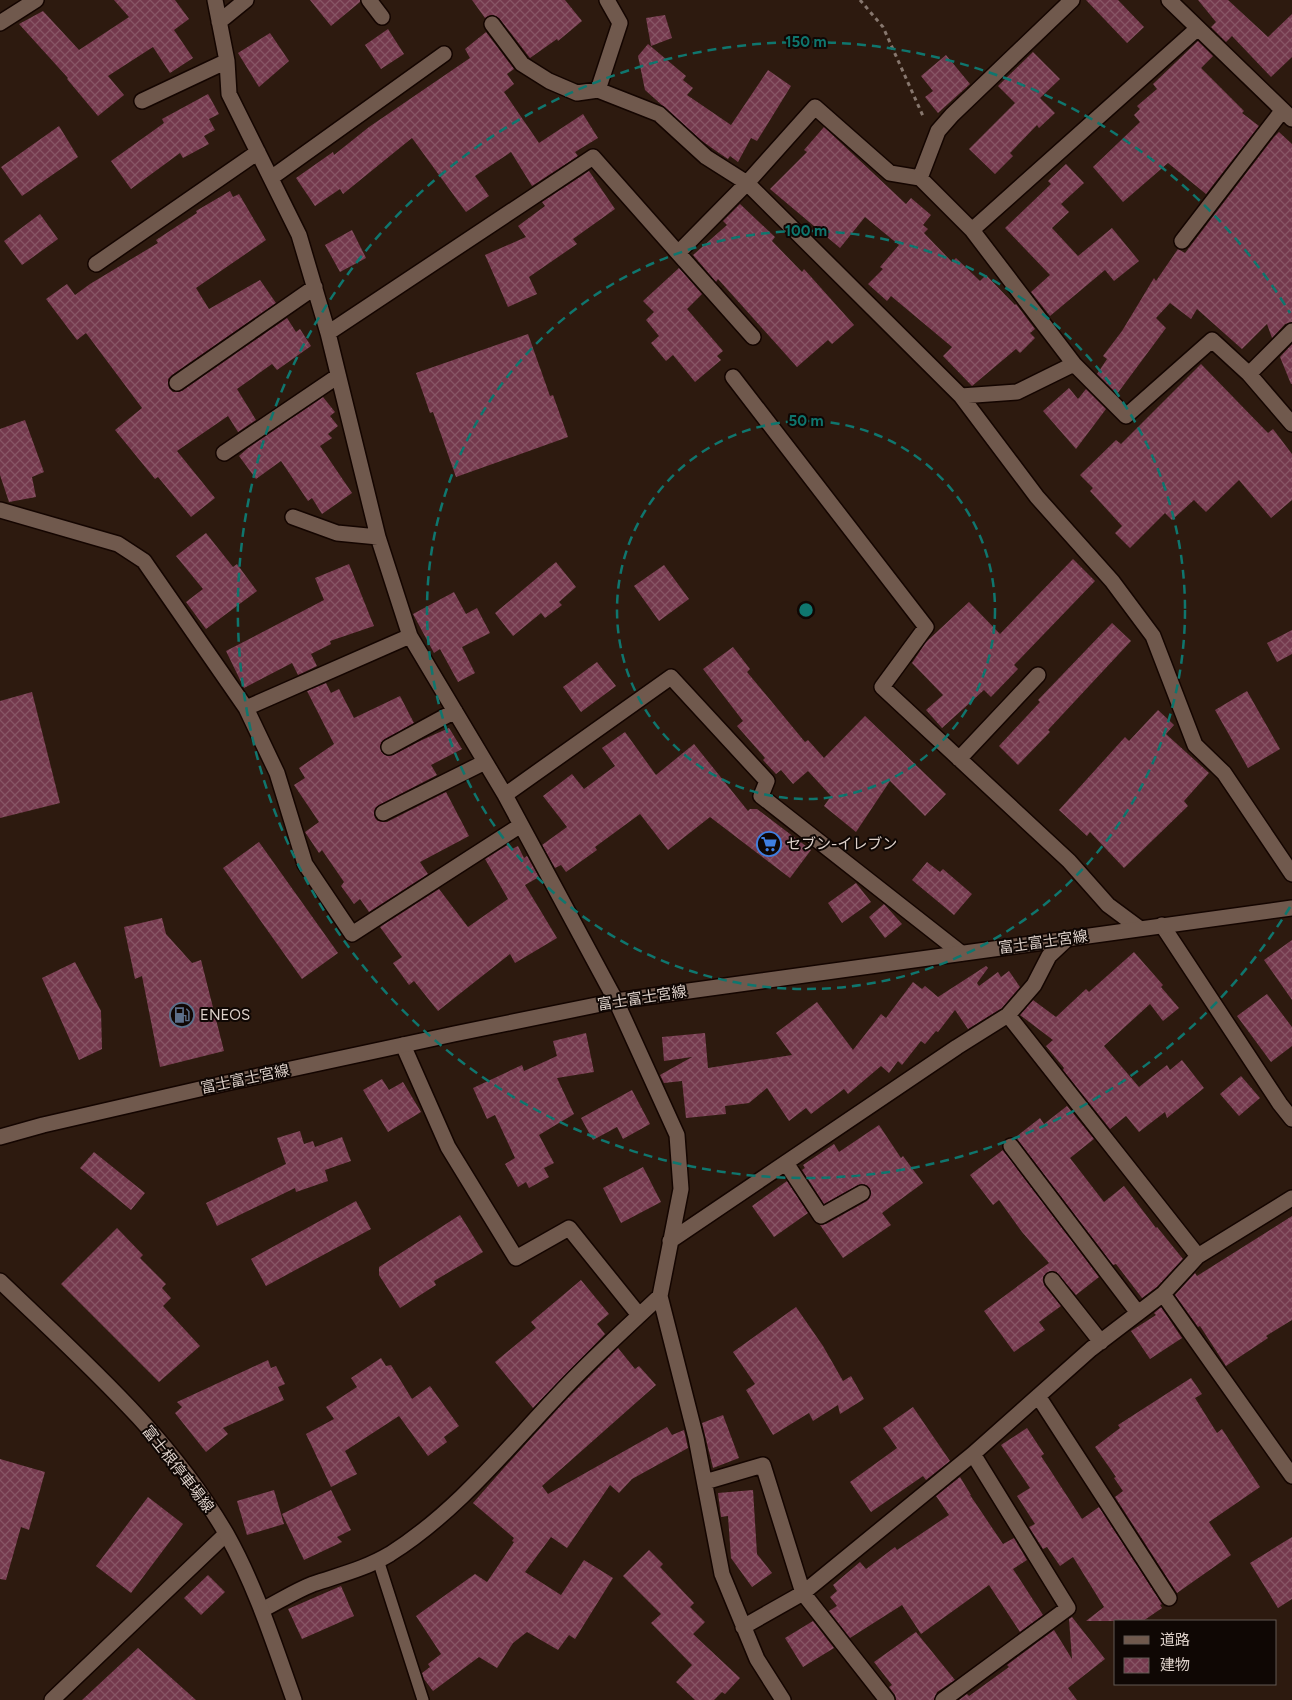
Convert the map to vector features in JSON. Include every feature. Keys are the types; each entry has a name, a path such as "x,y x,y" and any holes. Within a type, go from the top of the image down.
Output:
{"street":[{"path":"0,24 36,0"},
{"path":"215,0 227,61 229,94 299,235 328,333 378,537 410,636 505,795 616,1001 677,1135 681,1189 660,1296 696,1438 722,1574 757,1659 783,1700"},
{"path":"219,22 246,0"},
{"path":"369,0 382,17"},
{"path":"598,90 620,23 607,0"},
{"path":"920,178 938,130 1072,0"},
{"path":"1169,0 1287,115 1182,241"},
{"path":"492,24 522,64 549,81 577,93 598,90 659,114 706,157 747,183 961,396 1037,497 1112,581 1153,636 1196,745 1224,773 1292,874"},
{"path":"972,230 1198,28"},
{"path":"271,178 444,54"},
{"path":"142,101 227,61"},
{"path":"678,253 747,183 815,107 890,172 920,178 972,230 1074,364 1126,416 1212,340 1249,374 1292,424"},
{"path":"96,264 258,152"},
{"path":"328,333 594,158 753,337"},
{"path":"177,382 314,287"},
{"path":"1249,374 1292,331"},
{"path":"961,396 1017,392 1074,364"},
{"path":"224,453 338,376"},
{"path":"733,377 926,627 882,687 1069,861 1108,905 1139,928"},
{"path":"0,510 118,544 144,561 246,708 277,774 305,864 352,934 521,824"},
{"path":"292,517 337,534 378,537"},
{"path":"246,708 410,636"},
{"path":"959,759 1038,675"},
{"path":"505,795 671,677 767,781 761,796 961,953"},
{"path":"389,747 455,710"},
{"path":"383,814 485,762"},
{"name":"富士富士宮線","path":"0,1137 43,1125 226,1083 616,1001 1292,908"},
{"path":"1162,925 1280,1104 1292,1119"},
{"path":"670,1241 957,1047 1008,1015 1034,985 1049,956 1067,939"},
{"path":"1008,1015 1198,1256"},
{"path":"403,1045 448,1147 516,1258 569,1228 639,1315"},
{"path":"1011,1146 1138,1313"},
{"path":"786,1163 821,1216 862,1193"},
{"path":"743,1627 803,1593 973,1454 1101,1342 1163,1294 1198,1256 1292,1198"},
{"path":"1052,1280 1101,1342"},
{"name":"富士根停車場線","path":"0,1281 152,1433 193,1483 226,1534 262,1610 294,1700"},
{"path":"1163,1294 1292,1476"},
{"path":"262,1610 311,1585 354,1572 414,1538 466,1494 558,1395 609,1343 660,1296"},
{"path":"1038,1396 1168,1598"},
{"path":"943,1700 1068,1608 973,1454"},
{"path":"705,1482 763,1465 803,1593 887,1700"},
{"path":"52,1700 226,1534"}],"lane":[{"path":"378,1560 423,1700"}],"path":[{"path":"860,0 883,27 924,120 938,130"}],"building":[{"path":"114,0 175,0 189,19 174,30 193,58 170,73 153,47 108,76 124,95 98,116 68,78 19,24 43,11 79,50 129,17"},
{"path":"310,0 360,0 360,2 331,26"},
{"path":"472,0 565,0 582,21 558,41 557,39 530,58 499,18 491,15 485,18"},
{"path":"1086,0 1118,0 1144,27 1127,43"},
{"path":"1198,0 1228,0 1268,37 1292,14 1292,57 1271,77 1232,36 1226,42 1211,27 1216,22"},
{"path":"665,15 672,38 651,46 646,18"},
{"path":"388,29 404,54 381,69 365,45"},
{"path":"486,32 514,69 507,74 514,84 504,92 539,143 583,114 598,138 575,152 578,156 532,186 511,152 475,176 489,196 466,212 412,138 343,194 340,189 315,206 296,178 333,152 334,155 369,127 470,58 465,49"},
{"path":"270,33 289,61 259,87 238,53"},
{"path":"1198,41 1213,56 1201,68 1244,111 1242,113 1259,126 1206,194 1168,163 1123,202 1093,167 1140,122 1134,115 1140,109 1137,106 1157,89 1153,84"},
{"path":"648,44 686,76 683,80 693,88 687,95 731,125 768,70 791,86 757,141 751,138 738,162 730,156 728,159 702,141 645,90 638,56"},
{"path":"1033,52 1060,79 1040,98 1055,113 1039,128 1037,125 1010,153 1013,156 995,174 969,149 1015,103 998,86"},
{"path":"946,55 970,84 938,113 925,97 933,91 921,76"},
{"path":"208,94 219,114 209,119 215,130 204,136 209,144 183,158 180,153 131,189 111,161 164,123 162,119"},
{"path":"59,126 78,157 22,196 1,167"},
{"path":"824,127 906,204 911,198 931,215 923,225 928,229 924,233 952,262 956,258 980,281 986,275 1016,304 1035,329 1030,333 1035,338 1020,353 1016,349 972,386 943,356 952,347 891,296 887,301 868,284 883,269 880,267 899,245 865,217 840,248 770,189 807,152 804,150"},
{"path":"1279,132 1292,144 1292,322 1285,324 1272,338 1267,324 1242,349 1197,309 1191,319 1170,303 1156,318 1166,328 1117,394 1097,374 1107,359 1103,356 1122,331 1154,278 1156,281 1178,249 1185,253"},
{"path":"1066,164 1084,183 1061,204 1069,212 1052,228 1078,256 1112,228 1139,261 1114,281 1105,270 1050,316 1031,292 1050,275 1005,228 1051,184 1048,181"},
{"path":"589,171 615,209 573,239 577,244 529,277 537,294 508,307 485,255 526,237 518,226 545,206 542,202"},
{"path":"230,191 233,197 239,194 266,240 196,288 209,309 260,280 276,303 172,375 168,379 169,388 173,392 182,391 287,318 296,332 300,329 311,346 277,370 272,364 237,389 256,420 238,432 228,416 177,451 215,498 191,517 158,477 155,479 115,430 142,408 86,333 77,340 46,299 67,284 75,295 158,243 156,240 197,213 196,211"},
{"path":"740,204 775,237 772,241 802,272 804,269 854,325 832,344 828,340 797,367 718,279 716,282 693,255 727,225 723,221"},
{"path":"40,214 58,239 22,265 4,241"},
{"path":"352,230 366,258 340,272 325,245"},
{"path":"679,268 702,294 687,309 723,351 717,356 721,360 695,382 673,355 666,361 651,343 659,336 646,320 654,312 643,301"},
{"path":"528,334 550,396 553,395 568,437 456,477 433,412 430,413 416,373"},
{"path":"1292,344 1292,384 1291,384 1280,357"},
{"path":"1201,364 1268,433 1273,429 1292,454 1292,500 1271,518 1239,480 1206,512 1194,500 1172,520 1165,513 1130,548 1115,533 1122,526 1090,491 1093,488 1080,475 1116,440 1121,444"},
{"path":"1069,388 1078,399 1086,389 1106,409 1076,449 1043,411"},
{"path":"323,397 335,412 330,416 338,426 328,434 332,438 320,446 352,493 322,514 312,498 308,501 281,461 256,479 239,456"},
{"path":"25,420 44,472 32,477 36,497 9,502 0,475 0,429"},
{"path":"206,533 233,567 237,564 257,591 206,629 186,602 203,589 176,556"},
{"path":"1073,559 1095,581 1014,665 1018,669 991,697 984,690 942,728 926,710 943,695 912,663 926,642 969,602 1000,634"},
{"path":"556,562 576,587 559,602 562,605 545,618 541,613 513,636 495,613"},
{"path":"349,564 374,626 330,641 331,644 311,654 317,666 298,675 292,663 244,688 226,651 324,600 315,578"},
{"path":"664,565 689,599 659,621 634,586"},
{"path":"454,592 466,614 477,608 490,633 462,647 475,673 458,682 440,649 434,653 413,614"},
{"path":"1112,623 1131,641 1018,765 999,746 1040,702 1038,700"},
{"path":"1292,630 1292,654 1277,662 1267,643"},
{"path":"733,647 750,669 747,672 805,742 808,740 824,758 865,716 946,794 925,816 890,781 856,832 824,806 831,796 808,771 793,784 781,770 776,774 763,760 765,758 737,726 743,721 703,669"},
{"path":"597,662 616,686 581,712 563,687"},
{"path":"326,683 331,693 339,689 354,718 400,696 414,723 381,742 381,751 385,755 393,755 449,728 462,749 431,765 437,775 379,805 375,808 374,813 378,821 387,822 446,792 469,836 420,862 428,874 369,912 360,899 354,904 341,886 344,882 322,850 319,853 305,832 319,822 294,785 305,778 299,768 334,744 307,691"},
{"path":"1247,691 1280,749 1248,768 1215,710"},
{"path":"32,692 60,803 0,818 0,701"},
{"path":"1158,710 1174,725 1166,734 1209,773 1184,801 1188,806 1124,868 1090,832 1087,836 1059,810 1125,737 1129,741"},
{"path":"625,732 656,775 694,744 748,811 750,809 757,809 811,850 790,878 710,817 668,850 640,814 595,847 597,850 566,872 561,865 555,868 542,845 567,827 543,796 572,774 584,789 615,766 602,748"},
{"path":"259,842 338,953 302,979 223,868"},
{"path":"509,844 512,849 518,846 524,858 527,856 539,877 525,885 557,938 515,963 510,954 438,1011 414,981 409,985 393,963 402,957 380,927 439,889 468,927 508,899 485,859"},
{"path":"927,862 940,872 943,869 972,894 954,915 912,880"},
{"path":"856,883 871,902 842,923 828,903"},
{"path":"884,904 902,924 885,938 869,917"},
{"name":"ENEOS","path":"162,918 166,934 192,963 201,960 224,1051 160,1067 142,976 135,979 124,927"},
{"path":"1292,940 1292,1000 1264,960"},
{"path":"1134,952 1163,985 1161,987 1179,1008 1163,1021 1150,1004 1104,1046 1139,1087 1167,1065 1170,1070 1182,1060 1204,1088 1167,1118 1165,1112 1139,1132 1126,1116 1110,1129 1046,1046 1053,1040 1020,1015 1033,1000 1056,1017 1086,989 1089,992"},
{"path":"75,962 101,1011 102,1049 79,1060 42,978"},
{"path":"986,966 988,968 977,983 979,986 998,972 1001,977 1009,971 1020,987 1002,1008 968,1029 955,1010 938,1032 936,1031 925,1044 921,1041 902,1065 898,1061 889,1073 881,1066 848,1094 844,1089 811,1114 806,1108 789,1121 767,1088 749,1103 725,1106 726,1114 686,1118 682,1081 664,1083 660,1075 692,1057 664,1061 662,1037 705,1033 708,1068 792,1055 776,1033 817,1002 853,1050 881,1014 886,1018 913,982 922,989 925,986 938,997"},
{"path":"1267,994 1292,1027 1292,1046 1271,1062 1237,1016"},
{"path":"586,1033 594,1072 557,1078 574,1114 539,1135 554,1163 544,1168 549,1177 529,1188 526,1182 518,1187 505,1164 515,1158 495,1115 487,1119 473,1088 522,1065 524,1071 557,1056 553,1041"},
{"path":"1241,1076 1260,1098 1239,1116 1220,1094"},
{"path":"382,1079 389,1090 403,1082 421,1112 388,1132 363,1090"},
{"path":"632,1090 650,1124 623,1139 617,1127 593,1140 581,1118"},
{"path":"1067,1106 1094,1139 1070,1158 1104,1202 1124,1186 1156,1228 1183,1259 1157,1287 1142,1298 1116,1264 1113,1265 1017,1139 1017,1136 1040,1118 1044,1124"},
{"path":"879,1125 901,1158 903,1156 923,1183 882,1213 891,1225 843,1258 820,1225 826,1224 867,1201 870,1197 870,1189 866,1185 858,1185 824,1204 802,1170 805,1168 803,1165 834,1144 839,1152"},
{"path":"300,1131 304,1144 313,1141 315,1147 342,1137 351,1161 325,1170 328,1181 296,1192 295,1188 217,1226 206,1203 286,1164 277,1138"},
{"path":"1003,1150 1099,1277 1076,1295 1056,1272 1046,1273 1043,1277 1044,1285 1061,1306 1039,1322 1045,1330 1014,1352 984,1311 1049,1263 1022,1232 999,1200 993,1205 970,1175"},
{"path":"94,1152 145,1193 131,1210 80,1168"},
{"path":"643,1167 661,1202 621,1223 603,1188"},
{"path":"787,1181 808,1213 774,1237 752,1206"},
{"path":"356,1201 371,1229 266,1286 251,1259"},
{"path":"460,1215 483,1252 434,1281 436,1285 400,1308 379,1275 379,1267"},
{"path":"1292,1216 1292,1320 1266,1336 1268,1338 1226,1366 1200,1326 1198,1327 1175,1295 1195,1273 1197,1276"},
{"path":"117,1228 143,1255 140,1258 166,1284 162,1288 171,1298 163,1306 200,1346 159,1382 61,1284"},
{"path":"581,1280 609,1314 597,1324 605,1334 533,1408 495,1362 536,1328 531,1322"},
{"path":"796,1307 823,1346 843,1381 851,1376 864,1399 840,1414 838,1405 813,1421 809,1413 773,1435 746,1390 755,1384 733,1352"},
{"path":"1161,1307 1182,1338 1150,1359 1131,1331 1156,1315 1154,1313"},
{"path":"618,1348 635,1369 639,1366 656,1385 542,1486 548,1494 667,1427 672,1435 684,1430 688,1448 632,1479 619,1493 610,1485 567,1548 551,1537 525,1572 561,1595 584,1560 613,1578 575,1639 569,1635 558,1650 527,1632 513,1643 497,1668 479,1657 433,1691 422,1673 430,1667 428,1664 441,1654 416,1616 475,1574 487,1582 514,1542 512,1541 514,1538 473,1503 564,1402"},
{"path":"381,1358 386,1366 391,1365 412,1399 430,1386 459,1426 444,1437 447,1442 428,1456 399,1416 345,1451 357,1474 331,1487 306,1434 334,1419 326,1407 357,1387 351,1378"},
{"path":"268,1360 271,1368 276,1366 285,1384 278,1387 284,1400 223,1428 228,1434 206,1452 175,1413 182,1407 177,1402"},
{"path":"1191,1378 1202,1394 1195,1398 1217,1433 1222,1429 1260,1487 1209,1522 1231,1555 1177,1593 1115,1497 1123,1491 1114,1478 1116,1477 1095,1447 1120,1428 1118,1425"},
{"path":"913,1407 950,1461 926,1480 923,1476 871,1512 850,1482 897,1448 883,1428"},
{"path":"723,1415 739,1458 713,1468 702,1423"},
{"path":"1027,1428 1044,1454 1041,1456 1082,1519 1099,1507 1162,1604 1160,1605 1162,1608 1144,1620 1086,1621 1104,1607 1073,1557 1060,1566 1047,1547 1043,1549 1029,1527 1035,1524 1017,1496 1030,1488 1001,1445"},
{"path":"0,1459 45,1472 29,1530 21,1527 6,1580 0,1579"},
{"path":"960,1477 1003,1544 1014,1538 1027,1560 1013,1569 1043,1615 1020,1632 989,1585 921,1634 902,1605 850,1638 829,1611 837,1606 830,1597 837,1591 833,1585 860,1562 866,1569 895,1547 897,1550 949,1515 936,1496"},
{"path":"274,1490 284,1524 247,1535 237,1501"},
{"path":"331,1490 351,1530 337,1537 342,1542 304,1560 282,1514"},
{"path":"753,1490 757,1554 772,1573 752,1587 731,1558 728,1516 721,1517 718,1493"},
{"path":"148,1497 183,1524 131,1593 96,1566"},
{"path":"1292,1537 1292,1599 1278,1608 1250,1563"},
{"path":"649,1550 663,1564 660,1567 694,1603 690,1607 705,1622 693,1634 740,1678 725,1694 722,1692 714,1700 695,1700 676,1682 692,1665 651,1623 661,1614 623,1576"},
{"path":"208,1575 225,1592 201,1615 184,1598"},
{"path":"341,1586 354,1616 302,1639 288,1609"},
{"path":"1072,1617 1105,1659 1068,1688 1077,1700 959,1700 967,1694 969,1696 1009,1667 1007,1665 1054,1630 1072,1659 1069,1619"},
{"path":"813,1621 834,1648 803,1667 785,1638"},
{"path":"916,1632 955,1680 937,1692 934,1700 896,1700 889,1687 892,1685 874,1662"},
{"path":"138,1648 196,1700 82,1700"}],"place":[{"name":"セブン-イレブン","path":"769,844"},
{"name":"ENEOS","path":"182,1015"}]}
